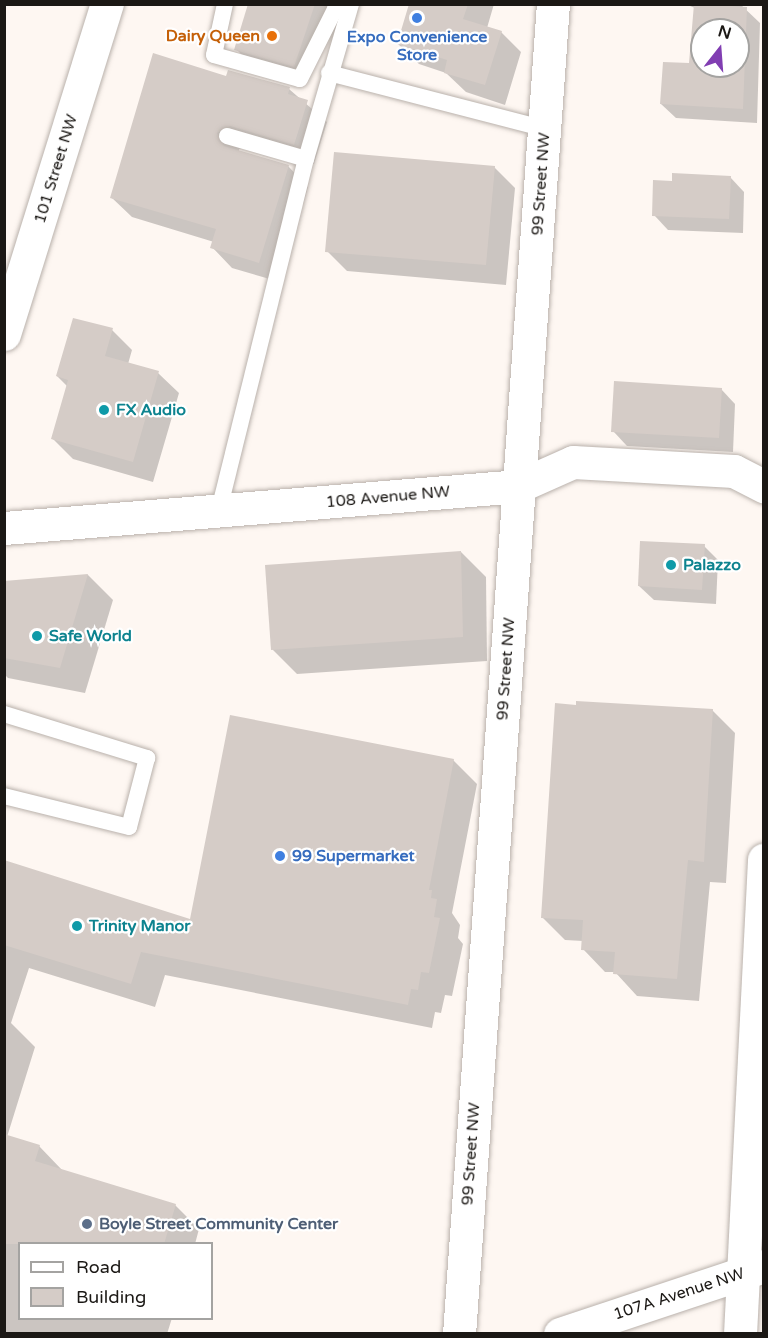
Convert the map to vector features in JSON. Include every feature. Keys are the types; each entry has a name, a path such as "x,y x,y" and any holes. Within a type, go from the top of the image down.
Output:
{"street":[{"name":"101 Street NW","path":"4,334 106,4"},
{"name":"99 Street NW","path":"459,1334 553,4"},
{"name":"108 Avenue NW","path":"4,528 519,486 573,462 734,471 764,486"},
{"path":"740,1334 753,1269 764,860"},
{"name":"107A Avenue NW","path":"561,1334 753,1269"}],"lane":[{"path":"225,4 214,55 300,79 335,9 341,4"},
{"path":"219,510 306,159 329,73 351,4"},
{"path":"329,73 545,129"},
{"path":"227,136 306,159"},
{"path":"4,714 147,758 129,827 4,796"}],"building":[{"name":"Dairy Queen","path":"248,4 315,4 294,67 234,50"},
{"path":"409,4 468,4 463,19 502,31 485,85 444,73 447,60 397,44"},
{"path":"694,4 747,7 747,18 693,18"},
{"path":"690,51 690,78 744,78 743,109 660,104 663,62 689,63"},
{"path":"153,53 226,76 228,70 290,87 288,94 308,100 294,145 230,126 217,133 224,146 289,165 259,263 210,248 216,229 110,198"},
{"path":"334,152 495,166 486,265 325,252"},
{"path":"672,173 731,176 729,219 652,216 653,180 672,181"},
{"name":"FX Audio","path":"73,318 113,328 105,356 159,371 133,462 51,439 68,380 56,376"},
{"path":"614,381 722,388 719,438 611,432"},
{"name":"Palazzo","path":"640,541 705,544 702,590 638,586"},
{"path":"461,551 463,637 271,650 265,565"},
{"name":"Safe World","path":"88,574 60,668 4,658 4,581"},
{"path":"576,701 713,709 704,862 688,860 677,979 613,974 615,952 581,950 583,920 541,918 555,703 576,705"},
{"name":"99 Supermarket","path":"230,715 454,759 429,890 432,890 431,898 437,899 434,917 440,918 429,973 421,972 418,990 411,989 408,1005 141,952 131,984 4,945 4,860 190,919"},
{"name":"Boyle Street Community Center","path":"4,1134 40,1145 35,1161 176,1204 165,1242 18,1242 18,1244 4,1244"}],"place":[{"name":"Expo Convenience Store","path":"417,18"},
{"name":"Dairy Queen","path":"272,36"},
{"name":"FX Audio","path":"104,410"},
{"name":"Palazzo","path":"671,565"},
{"name":"Safe World","path":"37,636"},
{"name":"99 Supermarket","path":"280,856"},
{"name":"Trinity Manor","path":"77,926"},
{"name":"Boyle Street Community Center","path":"87,1224"}]}
